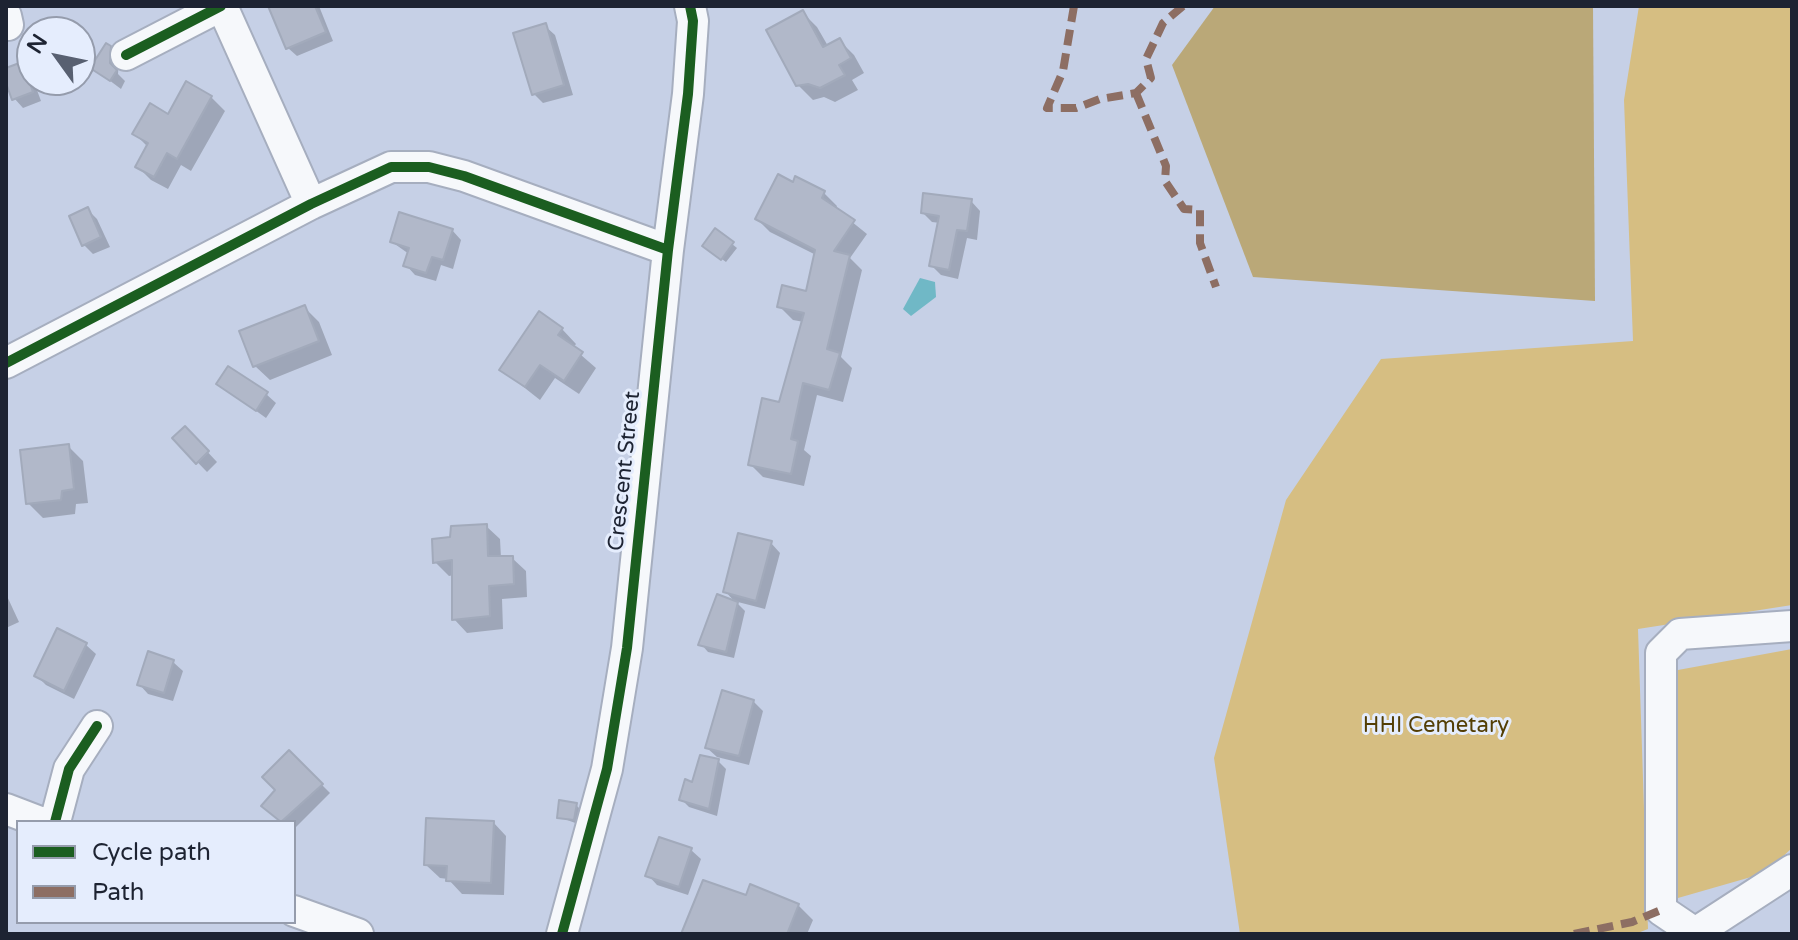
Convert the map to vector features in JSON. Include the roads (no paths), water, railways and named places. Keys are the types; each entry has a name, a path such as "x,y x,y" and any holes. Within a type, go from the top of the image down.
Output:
{"street":[{"path":"126,55 222,6 311,204"},
{"name":"Crescent Street","path":"562,934 607,769 627,648 668,250 688,94 693,21 690,6"},
{"path":"6,363 311,204 391,167 429,167 668,250"},
{"path":"1792,626 1680,634 1661,653 1661,910 1695,933 1792,870"},
{"path":"56,820 69,769 97,726"},
{"path":"6,809 35,820"},
{"path":"296,912 358,934"}],"water":[{"path":"920,278 935,282 936,297 911,316 903,309"}],"park label":[{"name":"HHI Cemetary","path":"1436,726"}]}
